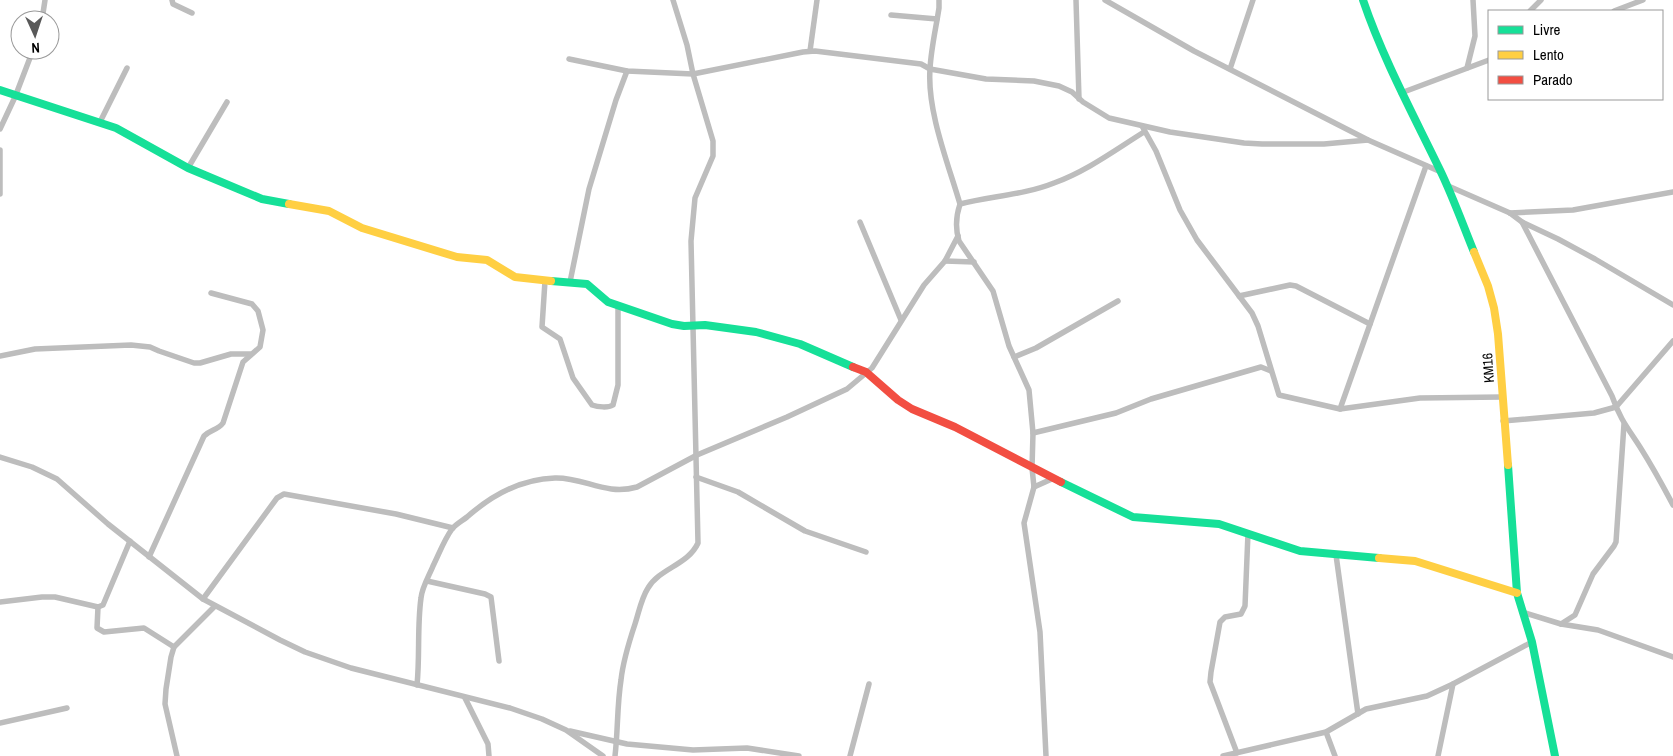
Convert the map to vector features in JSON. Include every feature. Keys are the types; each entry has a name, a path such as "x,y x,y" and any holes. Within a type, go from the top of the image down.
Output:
{"street":[{"path":"172,0 173,4 178,8 192,13"},
{"path":"615,756 621,679 627,651 644,596 649,586 657,578 687,558 695,550 698,543 691,241 695,198 709,167 714,149 687,45 673,0"},
{"path":"810,51 817,0"},
{"path":"939,0 930,69 933,108 960,204 956,220 958,236 993,291 1009,346 1029,390 1033,433 1032,468 1034,487 1024,523 1040,632 1046,756"},
{"path":"1076,0 1079,99"},
{"path":"1105,0 1230,69 1368,140 1441,172"},
{"path":"1230,69 1253,0"},
{"name":"KM16","path":"1363,0 1401,93 1441,172 1490,294 1498,334 1517,593 1532,642 1555,756"},
{"path":"1467,68 1475,36 1473,0"},
{"path":"1531,10 1541,0"},
{"path":"1617,10 1643,0"},
{"path":"891,15 937,20"},
{"path":"569,60 627,71 693,74 810,51 921,64 930,69 996,80 1046,83 1066,88 1079,99 1109,118 1143,129 1244,143 1324,144 1368,140"},
{"path":"0,129 29,60"},
{"path":"1401,93 1488,60"},
{"path":"100,122 127,68"},
{"path":"570,282 589,189 616,100 627,71"},
{"path":"0,90 15,97 116,128 188,168 262,199 329,211 362,228 402,242 456,257 487,260 515,277 530,280 587,284 608,302 672,324 684,326 705,325 756,332 800,344 866,372 898,400 912,409 955,427 1032,468 1137,518 1207,522 1248,533 1288,548 1336,555 1415,561 1517,593"},
{"path":"188,168 227,102"},
{"path":"960,204 1053,184 1088,167 1143,129"},
{"path":"1143,129 1156,151 1180,210 1197,240 1215,267 1252,313 1258,326 1279,396 1340,409 1420,398 1502,397"},
{"path":"0,150 0,194"},
{"path":"1340,409 1426,166"},
{"path":"1446,185 1510,213 1522,222 1596,258 1673,305"},
{"path":"1510,213 1573,210 1673,192"},
{"path":"860,222 901,320"},
{"path":"1522,222 1612,396 1624,424 1641,448 1673,505"},
{"path":"417,685 421,597 426,581 453,528 484,502 528,482 557,478 600,488 626,490 636,487 697,454 787,417 847,389 872,368 924,285 946,261 958,236"},
{"path":"946,261 974,262"},
{"path":"545,281 542,327 560,339 575,382 592,405 596,407 614,405 617,391 618,306"},
{"path":"1239,296 1290,285 1296,286 1370,324"},
{"path":"149,557 204,436 211,430 220,428 243,362 260,347 262,340 263,330 258,311 252,304 211,293"},
{"path":"1014,357 1036,348 1118,301"},
{"path":"1503,420 1594,413 1616,407 1673,341"},
{"path":"0,356 35,349 131,345 150,347 194,363 230,354 251,354"},
{"path":"1260,367 1267,356"},
{"path":"1033,433 1116,412 1151,399 1260,367 1271,371"},
{"path":"1561,624 1575,615 1594,574 1616,542 1624,424"},
{"path":"0,457 38,469 57,479 130,542 203,599 305,652 351,668 510,708 542,719 566,730 603,756"},
{"path":"696,477 738,492 805,531 866,552"},
{"path":"1034,487 1054,478"},
{"path":"203,599 277,498 284,494 340,503 453,528"},
{"path":"1237,753 1212,688 1211,672 1220,622 1225,618 1241,614 1245,606 1248,533"},
{"path":"0,602 55,597 98,607 103,605 130,542"},
{"path":"1336,555 1358,714"},
{"path":"426,581 491,597 499,661"},
{"path":"177,756 165,704 167,678 174,647 215,606"},
{"path":"98,607 97,628 99,630 104,632 144,628 174,647"},
{"path":"1522,612 1561,624 1598,630 1673,657"},
{"path":"1575,615 1582,628"},
{"path":"1223,756 1326,732 1366,709 1427,696 1532,642"},
{"path":"850,756 869,684"},
{"path":"1438,756 1453,684"},
{"path":"466,698 488,744 489,756"},
{"path":"0,723 67,708"},
{"path":"566,730 616,742 693,750 749,748 799,756"},
{"path":"1326,732 1335,756"},
{"path":"748,756 749,748"}],"traffic: fast":[{"path":"1363,0 1389,65 1445,180 1474,252"},
{"path":"0,90 116,128 188,168 262,199 289,204"},
{"path":"551,281 587,284 608,302 672,324 684,326 705,325 756,332 800,344 853,367"},
{"path":"1508,465 1517,593 1532,642 1555,756"},
{"path":"1061,482 1133,517 1219,524 1300,551 1379,558"}],"traffic: slow":[{"path":"289,204 329,211 362,228 457,257 487,260 515,277 551,281"},
{"path":"1474,252 1488,286 1494,308 1498,334 1508,465"},
{"path":"1379,558 1415,561 1517,593"}],"traffic: jam":[{"path":"853,367 866,372 898,400 912,409 955,427 1061,482"}]}
